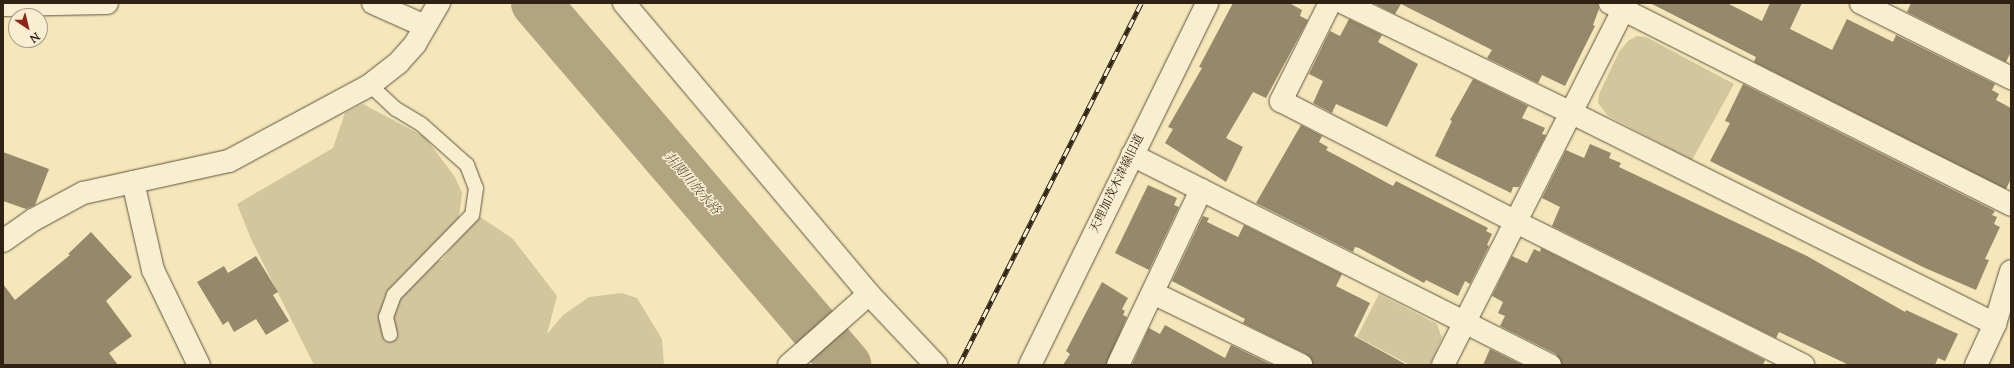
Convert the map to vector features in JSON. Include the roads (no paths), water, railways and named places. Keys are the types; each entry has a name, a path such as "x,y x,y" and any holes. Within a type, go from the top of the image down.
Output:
{"street":[{"path":"3,5 107,3"},
{"path":"373,3 425,26"},
{"path":"3,242 33,220 83,193 229,161 370,85 399,62 415,44 439,3"},
{"path":"624,3 865,298 936,365"},
{"name":"天理加茂木津線旧道","path":"1030,365 1207,3"},
{"path":"1330,3 1281,101 1516,222 1803,365"},
{"path":"1344,3 1572,113 1994,324"},
{"path":"1861,3 2011,78"},
{"path":"1443,365 1572,113 1620,5 2011,205"},
{"path":"1132,155 1466,321 1550,365"},
{"path":"133,182 153,270 199,365"},
{"path":"1118,365 1201,190"},
{"path":"1976,365 1994,324 2011,271"},
{"path":"1152,293 1301,365"},
{"path":"789,365 865,298"}],"lane":[{"path":"370,85 396,109 422,124 467,165 476,188 472,214 394,296 386,317 390,335"}],"waterway":[{"name":"井関川放水路","path":"536,3 846,365"}],"railway":[{"path":"959,365 1141,3"}]}
